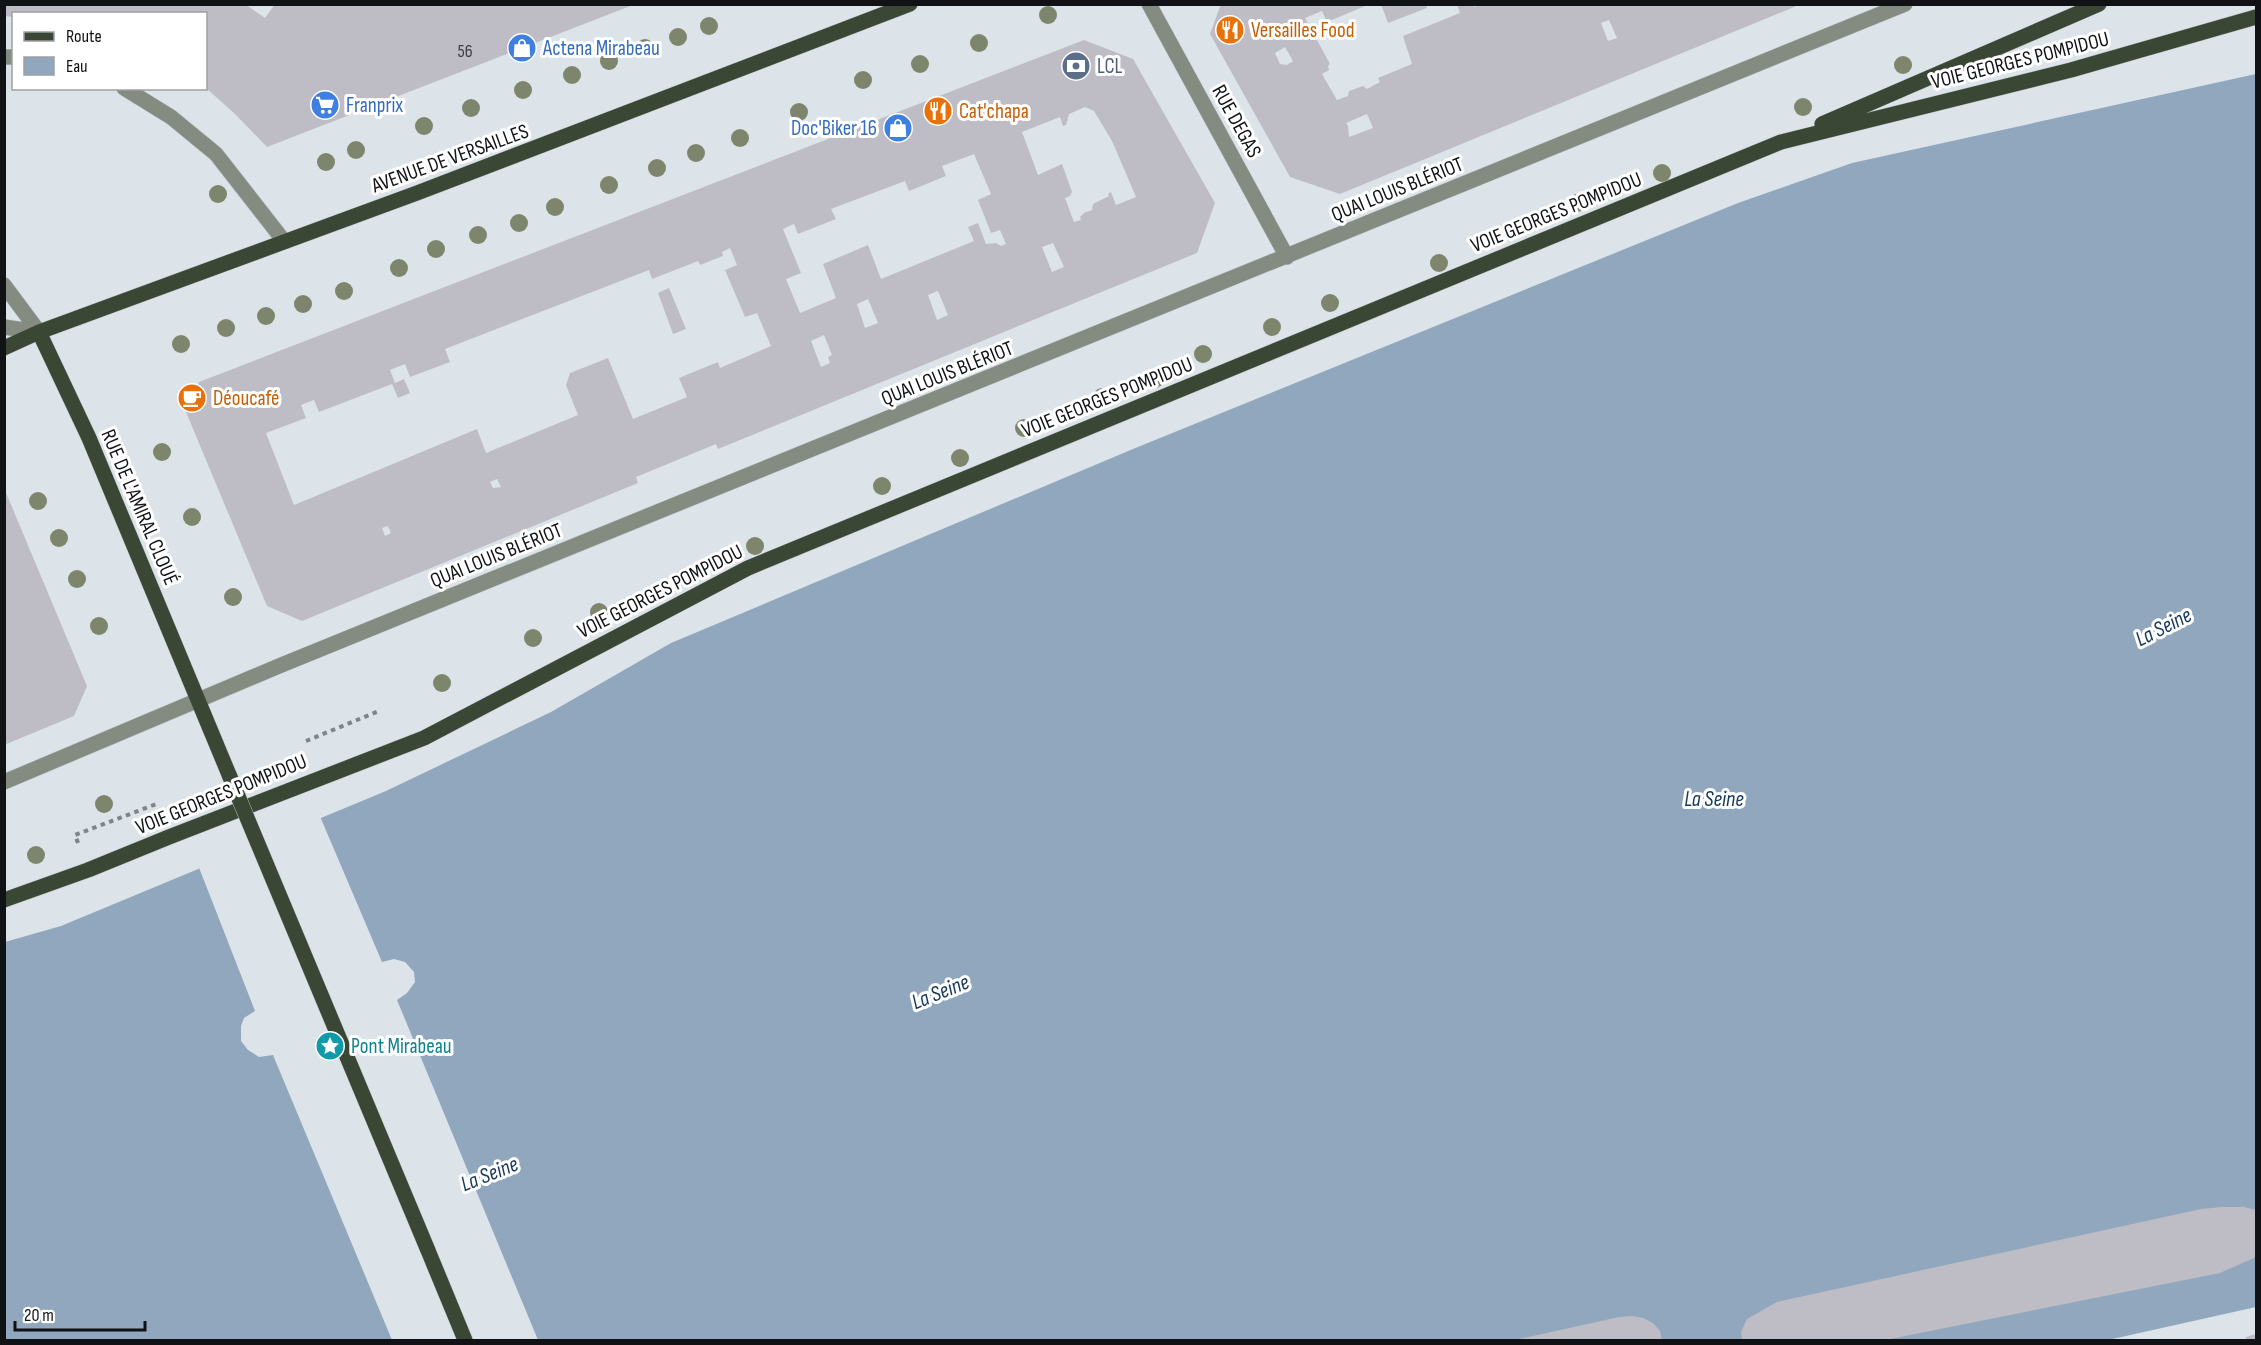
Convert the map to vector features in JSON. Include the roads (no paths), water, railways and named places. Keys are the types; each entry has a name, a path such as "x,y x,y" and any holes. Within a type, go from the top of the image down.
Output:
{"main road":[{"name":"AVENUE DE VERSAILLES","path":"4,348 683,93 910,4"},
{"path":"1781,142 2099,4"},
{"name":"VOIE GEORGES POMPIDOU","path":"4,900 88,870 424,738 748,568 1781,142 2071,70 2256,17"},
{"name":"RUE DE L'AMIRAL CLOUÉ","path":"39,333 89,438 198,699"},
{"path":"198,699 465,1341"}],"street":[{"name":"RUE DEGAS","path":"1149,4 1287,257"},
{"name":"QUAI LOUIS BLÉRIOT","path":"4,782 198,699 1905,4"},
{"path":"127,90 171,117 216,154 284,241"},
{"path":"4,285 39,333"},
{"path":"4,327 39,333"}],"water":[{"name":"La Seine","path":"2256,74 2256,1307 2108,1340 5,1340 5,942 61,926 386,791 551,712 671,643 1133,449 1738,203 1852,163"}],"place":[{"name":"Versailles Food","path":"1230,30"},
{"name":"Actena Mirabeau","path":"522,48"},
{"name":"LCL","path":"1076,66"},
{"name":"Franprix","path":"325,105"},
{"name":"Cat'chapa","path":"938,111"},
{"name":"Doc'Biker 16","path":"898,128"},
{"name":"Déoucafé","path":"192,398"},
{"name":"Pont Mirabeau","path":"330,1046"}]}
